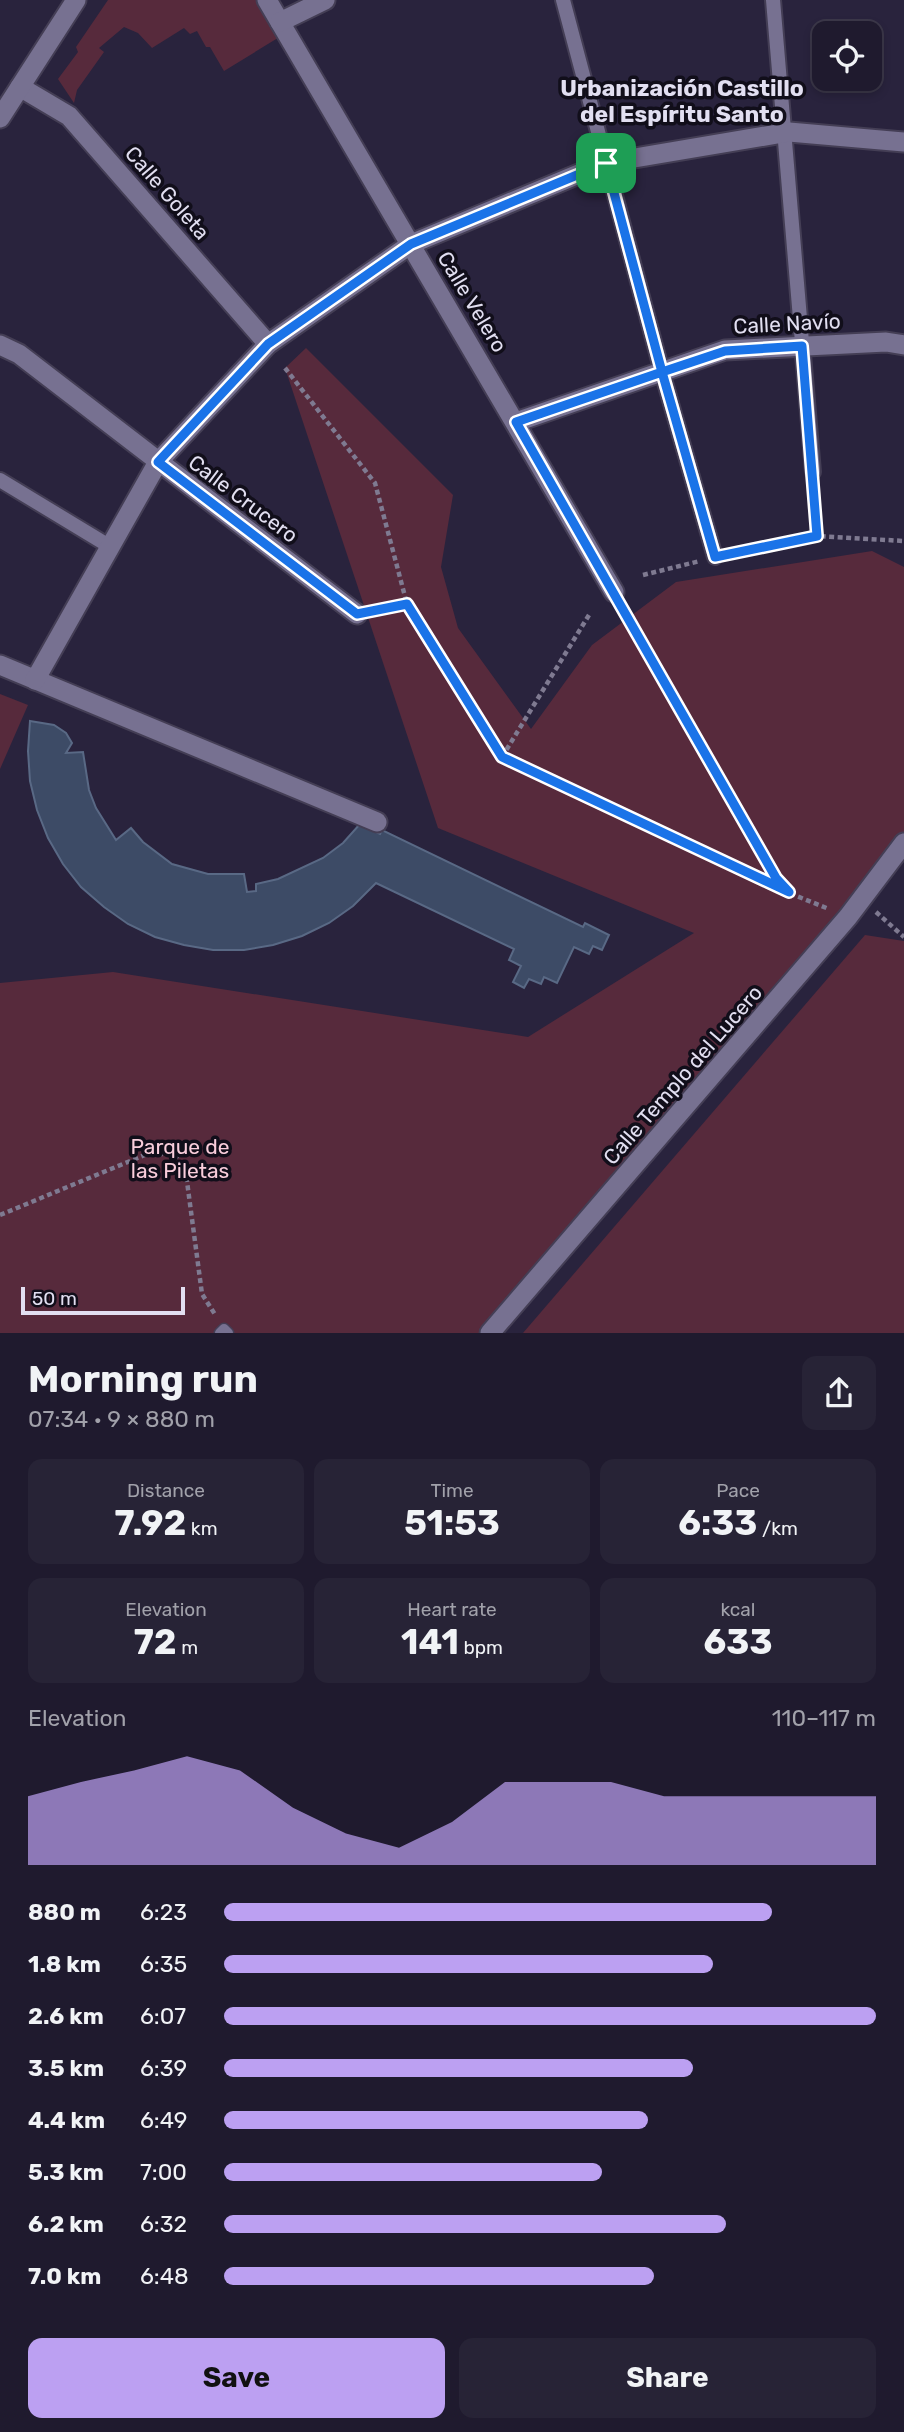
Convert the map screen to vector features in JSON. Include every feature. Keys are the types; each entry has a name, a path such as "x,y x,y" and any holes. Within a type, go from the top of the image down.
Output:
{"street":[{"path":"0,118 76,0"},
{"name":"Calle Velero","path":"267,0 614,592"},
{"path":"280,22 325,0"},
{"path":"563,0 662,372 715,557"},
{"path":"773,0 813,472"},
{"name":"Calle Goleta","path":"20,87 69,116 268,344"},
{"path":"35,680 158,462 268,344 411,244 606,163 784,132 904,142"},
{"name":"Calle Navío","path":"516,422 725,351 886,342 904,345"},
{"name":"Calle Crucero","path":"0,345 19,354 357,614"},
{"path":"0,480 109,547"},
{"path":"0,665 377,822"},
{"name":"Calle Templo del Lucero","path":"490,1333 863,900 904,843"}],"path":[{"path":"285,368 376,483 407,604 502,757 848,917"},
{"path":"813,472 817,536"},
{"path":"643,575 817,536 904,541"},
{"path":"614,592 776,878 789,892"},
{"path":"357,614 407,604"},
{"path":"502,757 590,615"},
{"path":"863,900 904,937"},
{"path":"0,1215 147,1154 174,1154 186,1174 202,1294 224,1332"}],"green space":[{"path":"108,0 268,0 286,33 224,71 197,31 190,34 184,28 152,48 138,33 124,27 99,48 104,52 77,90 74,103 58,79 78,52 76,47"},
{"name":"Parque de las Piletas","path":"306,348 453,495 441,567 458,628 531,729 592,645 676,582 872,551 904,567 904,839 490,1333 0,1333 0,983 113,972 528,1037 694,933 438,828 285,368"},
{"path":"0,694 28,705 0,769"},
{"path":"865,935 904,941 904,1333 523,1333"}],"building":[{"path":"30,721 54,725 66,733 72,743 66,753 83,752 89,790 96,808 116,840 131,828 143,842 172,864 208,874 244,874 247,892 256,891 256,884 278,879 323,858 343,843 360,824 380,834 382,830 583,927 585,923 609,935 602,950 593,946 589,954 574,947 557,983 544,977 541,984 529,979 524,988 513,982 521,966 509,960 514,949 376,883 353,906 329,923 302,936 273,945 244,950 213,950 155,937 128,924 104,907 81,887 63,864 48,838 30,781"}],"district":[{"name":"Urbanización Castillo del Espíritu Santo","path":"682,101"}],"route":[{"path":"606,163 411,244 268,344 158,462 357,614 407,604 502,757 789,892 776,878 516,422 662,372 715,557 817,536 802,346 725,351 662,372 606,163"}]}
